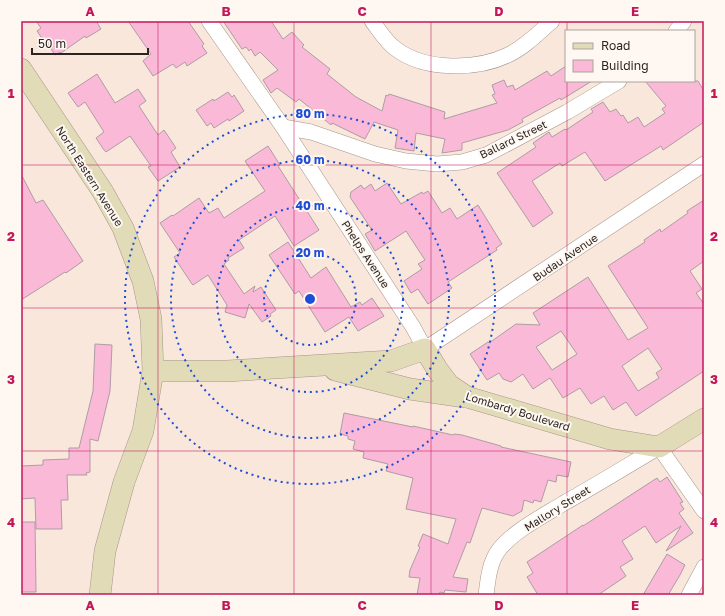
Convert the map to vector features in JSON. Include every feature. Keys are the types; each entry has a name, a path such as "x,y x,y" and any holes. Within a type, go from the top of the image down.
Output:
{"street":[{"name":"Phelps Avenue","path":"209,21 283,127 413,327 425,349"},
{"path":"372,21 384,38 396,49 412,58 429,64 455,66 473,65 493,60 508,54 529,42 552,21"},
{"path":"677,30 684,21"},
{"name":"North Eastern Avenue","path":"21,69 102,192 123,228 143,281 151,319 153,371 143,430 124,482 105,551 100,595"},
{"name":"Ballard Street","path":"283,127 311,132 375,154 406,161 437,164 462,162 486,155 568,112 617,82"},
{"name":"Budau Avenue","path":"425,349 704,164"},
{"path":"153,371 227,371 392,361 425,349"},
{"name":"Lombardy Boulevard","path":"425,349 449,385 467,397 610,439 658,447"},
{"path":"315,365 410,389 467,397"},
{"path":"704,419 658,447 704,511"},
{"name":"Mallory Street","path":"486,595 490,568 498,552 509,540 548,513 658,447"},
{"path":"689,595 704,566"}],"building":[{"path":"36,21 96,21 101,29 86,38 85,36 61,53 60,52 55,55 37,31 41,28"},
{"path":"128,21 188,21 204,44 202,46 207,53 187,66 185,62 176,68 173,64 153,76 143,61 151,54"},
{"path":"223,21 271,21 283,39 292,32 304,45 302,47 330,69 327,74 356,97 382,111 386,95 388,96 389,94 445,112 444,119 497,103 492,95 495,94 492,85 504,80 507,87 513,85 515,90 547,71 551,76 565,67 565,82 590,82 561,100 560,98 522,119 523,122 508,130 462,143 462,150 442,153 445,139 416,133 414,151 395,148 398,130 374,122 365,139 332,123 331,125 299,99 296,102 277,88 271,93 263,80 278,70 260,52 255,56 251,49 249,51 246,47 242,49"},
{"path":"97,74 115,103 138,89 146,101 139,106 158,135 164,130 176,148 171,152 180,167 158,181 148,167 151,166 130,136 106,152 104,150 96,138 104,132 85,102 78,107 68,93"},
{"path":"698,81 704,91 704,122 663,150 661,146 605,181 585,152 562,166 560,163 532,181 553,213 533,227 497,173 536,147 533,143 549,132 552,137 565,129 566,130 593,112 591,109 603,102 610,112 616,109 621,116 623,115 628,123 638,117 644,127 665,113 662,109 666,106 646,82"},
{"path":"228,92 232,97 234,95 244,111 229,121 228,119 214,128 211,123 207,126 196,110 213,99 214,101"},
{"path":"268,146 280,165 278,166 319,230 294,246 275,216 239,240 244,248 228,258 229,260 224,264 244,294 255,286 253,292 261,287 276,310 270,314 271,316 262,322 249,304 245,318 225,312 227,305 208,275 193,285 174,257 180,253 160,223 199,198 209,213 218,208 224,218 265,191 245,161"},
{"path":"21,174 36,203 43,200 83,261 21,300"},
{"path":"387,183 401,204 422,192 423,194 428,191 442,213 450,208 457,219 478,205 502,244 496,248 497,250 448,282 452,288 428,304 418,289 411,293 404,281 422,269 418,264 425,260 406,231 375,251 365,234 372,230 350,197 351,192 361,185 364,189 371,184 375,191"},
{"path":"704,200 704,261 690,271 702,289 696,293 704,304 704,371 636,416 626,402 613,410 604,396 591,404 580,388 563,398 550,378 533,389 523,374 511,382 503,379 499,373 487,380 470,354 516,324 540,325 533,313 588,277 628,340 648,328 608,266 645,242 644,240 660,229 661,232 688,213 687,211","holes":["561,331 577,354 552,370 536,347","648,348 662,369 656,373 659,378 638,391 622,366"]},
{"path":"288,242 311,278 326,267 351,307 360,302 362,305 372,298 384,316 358,331 349,317 325,332 299,291 295,294 269,255"},
{"path":"95,344 112,345 110,391 98,441 90,439 90,472 86,473 87,475 67,475 68,500 61,500 62,529 36,529 35,498 21,499 21,466 43,465 43,460 69,459 69,448 79,448 93,391"},
{"path":"344,413 453,435 462,435 501,447 571,462 568,477 557,475 556,482 548,480 541,502 534,500 533,503 524,500 522,511 513,516 482,508 470,543 467,542 453,577 468,579 466,592 445,590 444,593 440,592 439,595 417,595 420,578 409,577 410,570 420,547 418,546 423,534 448,544 456,519 406,509 413,478 386,471 388,464 363,458 364,452 353,449 355,441 348,439 348,436 340,434"},
{"path":"667,477 683,502 680,503 684,509 679,513 693,533 666,551 681,526 656,543 645,526 622,541 633,559 620,567 626,576 598,595 538,595 527,577 533,573 527,562 657,478 660,482"},
{"path":"21,522 35,522 36,592 21,592"},
{"path":"667,554 685,565 680,575 668,595 643,595"}]}
